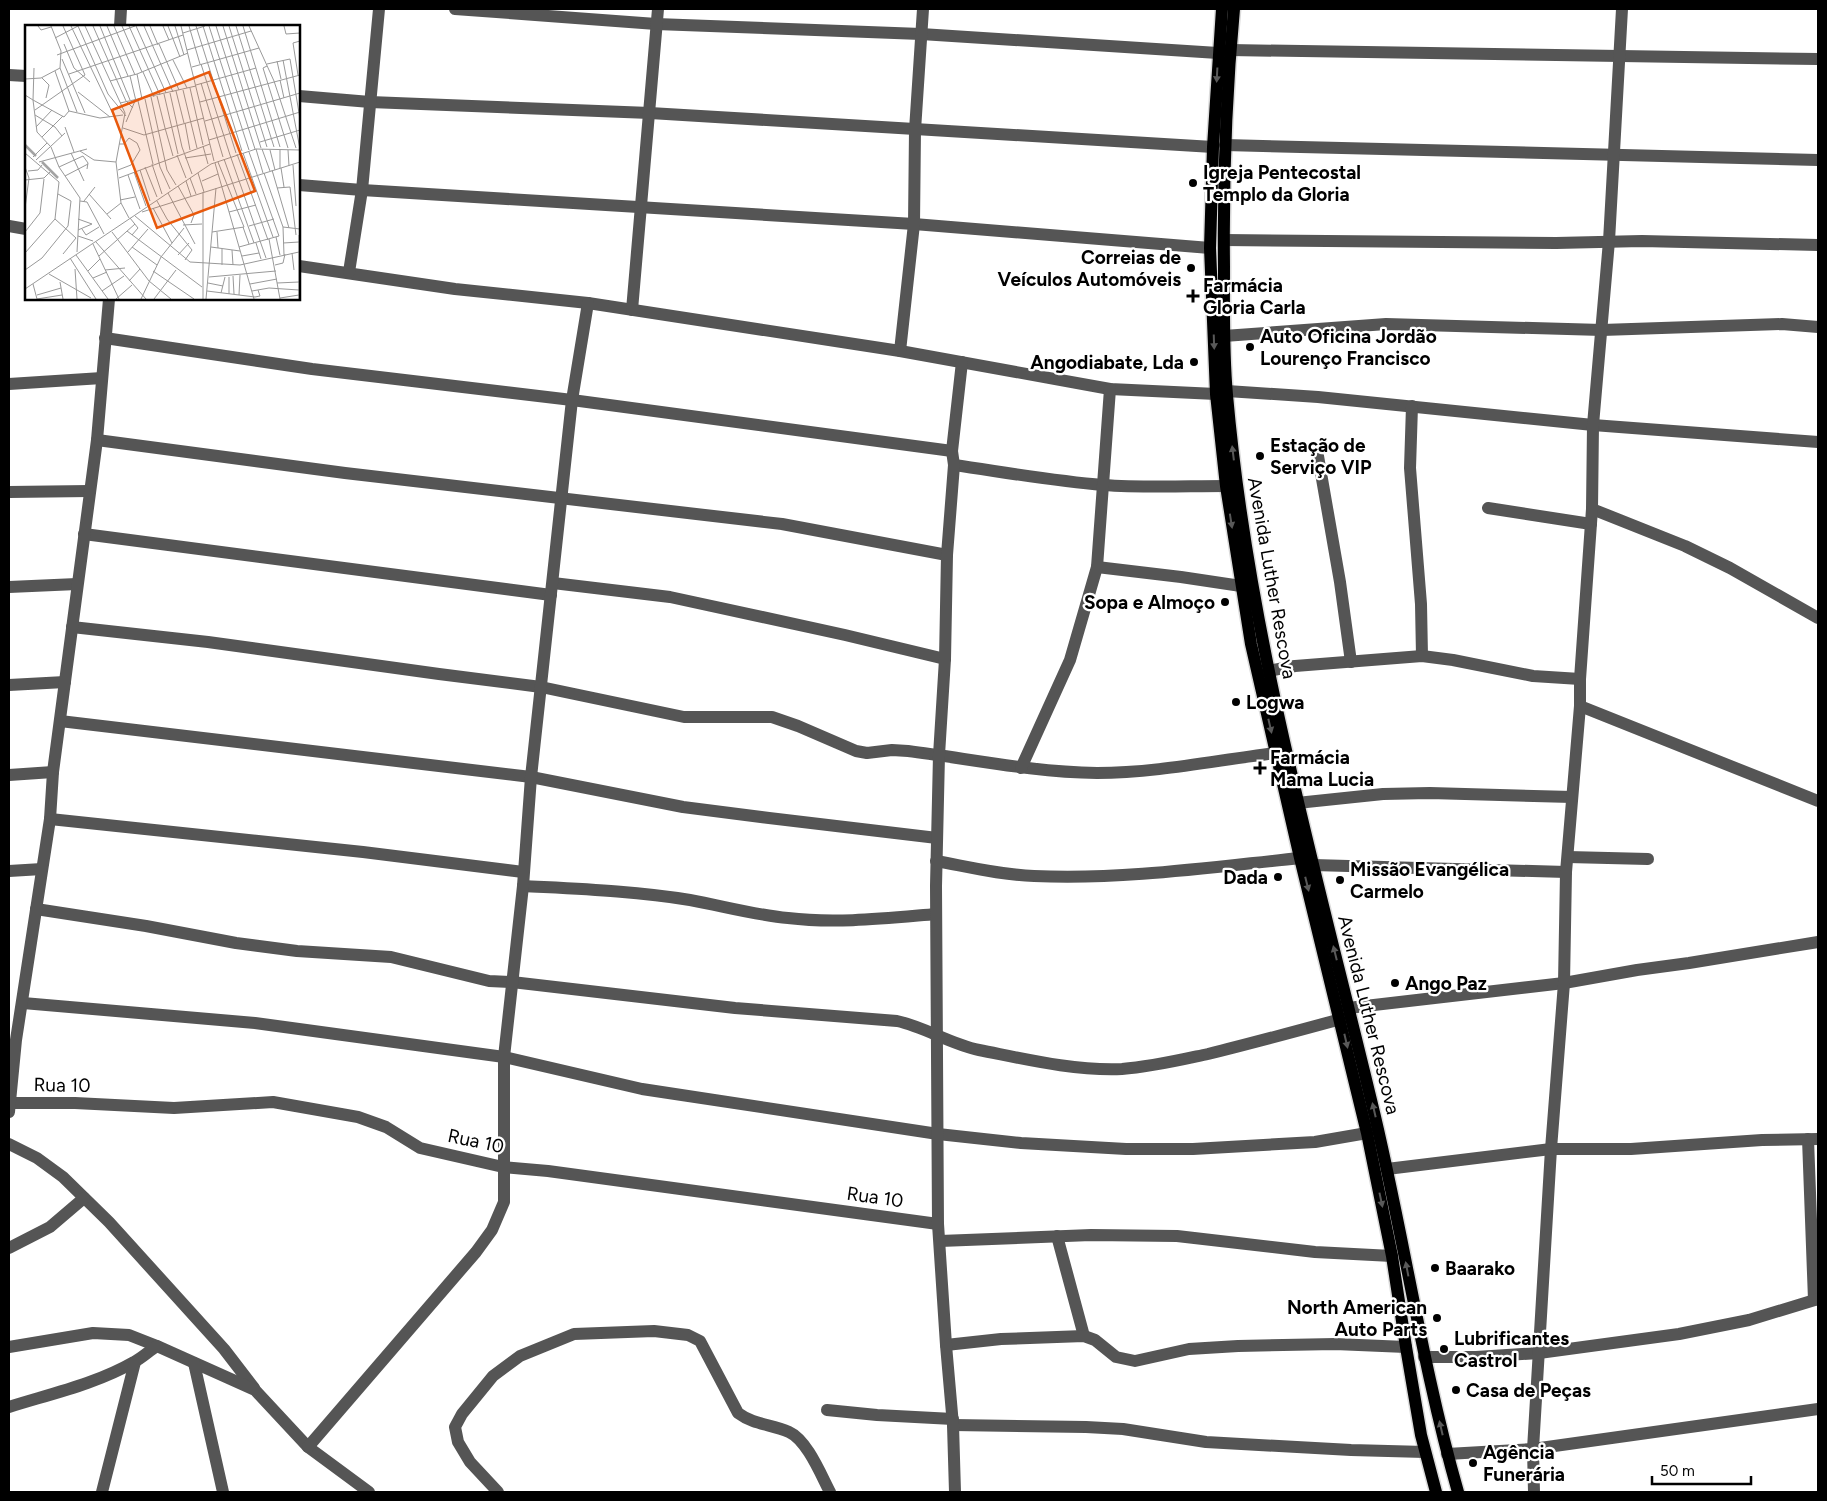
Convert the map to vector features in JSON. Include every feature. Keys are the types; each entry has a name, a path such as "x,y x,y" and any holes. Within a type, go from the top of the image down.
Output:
{"main road":[{"name":"Avenida Luther Rescova","path":"1222,9 1224,51 1219,146 1210,248 1226,486 1251,644 1300,858 1341,1019 1367,1132 1392,1256 1425,1452 1436,1492"},
{"name":"Avenida Luther Rescova","path":"1224,51 1234,9"},
{"name":"Avenida Luther Rescova","path":"1219,146 1224,240 1224,336 1221,392 1252,588 1297,803 1387,1169 1424,1357 1458,1492"}],"street":[{"path":"120,25 121,9"},
{"path":"349,272 362,190 379,9"},
{"path":"455,9 656,24 922,34 1224,51 1818,58"},
{"path":"632,310 658,9"},
{"path":"900,351 914,224 915,130 923,9"},
{"path":"1534,1492 1533,1449 1551,1149 1564,983 1566,872 1580,706 1580,679 1592,509 1594,425 1609,241 1622,9"},
{"path":"9,75 25,76"},
{"path":"300,96 370,102 650,113 915,130 1219,146 1818,160"},
{"path":"300,184 362,190 914,224 1210,248"},
{"path":"9,226 25,229"},
{"path":"1224,240 1556,243 1609,241 1818,246"},
{"path":"300,266 455,289 588,303 900,351 1110,389 1318,397 1594,425 1818,442"},
{"path":"10,1108 13,1039 23,1003 50,819 53,772 97,440 109,300"},
{"path":"308,1447 476,1252 492,1230 504,1202 504,1057 523,886 531,777 572,400 588,303"},
{"path":"1224,336 1386,324 1602,330 1782,324 1818,327"},
{"path":"105,338 312,369 572,400 952,451"},
{"path":"955,1492 953,1422 938,1224 936,861 939,755 946,659 947,555 954,465 952,451 962,362"},
{"path":"9,384 102,378"},
{"path":"1021,768 1070,660 1096,567 1104,485 1110,389"},
{"path":"1412,406 1410,468 1421,604 1422,656"},
{"path":"97,440 346,474 782,524 947,555"},
{"path":"1318,456 1340,582 1351,662"},
{"path":"954,465 1104,485 1146,487 1226,486"},
{"path":"9,492 90,491"},
{"path":"1488,508 1591,524"},
{"path":"1592,509 1730,568 1818,618"},
{"path":"84,534 552,589 670,597 845,634 946,659"},
{"path":"1096,567 1241,586"},
{"path":"9,587 77,584"},
{"path":"72,627 208,642 541,686 684,717 772,717 856,751 867,753 892,750 908,751 1021,768 1060,772 1100,773 1165,769 1276,753"},
{"path":"1268,671 1295,666 1422,656 1453,660 1533,676 1580,679"},
{"path":"9,685 65,682"},
{"path":"1580,706 1818,801"},
{"path":"60,722 531,777 683,806 937,838"},
{"path":"9,774 53,772"},
{"path":"1297,803 1383,794 1430,792 1572,797"},
{"path":"50,819 363,852 523,872"},
{"path":"1568,857 1648,859"},
{"path":"936,861 1016,875 1084,877 1162,872 1300,858"},
{"path":"1313,865 1566,872"},
{"path":"9,871 42,869"},
{"path":"523,886 607,890 690,900 733,910 789,919 842,920 936,914"},
{"path":"36,909 146,926 236,943 297,951 391,957 488,981 512,982 734,1008 897,1021 912,1024 938,1037 977,1049 1093,1069 1123,1069 1182,1060 1341,1019"},
{"path":"1348,1008 1564,983 1818,942"},
{"path":"23,1003 255,1023 504,1057 642,1089 938,1134 1066,1147 1193,1150 1315,1142 1367,1132"},
{"name":"Rua 10","path":"10,1108 75,1103 174,1108 273,1102 358,1118 386,1127 420,1148 504,1167 548,1171 938,1224"},
{"path":"1387,1169 1551,1149 1631,1149 1699,1143 1813,1139 1816,1300 1721,1326 1539,1353 1476,1357 1424,1357"},
{"path":"9,1144 37,1158 84,1198 185,1305 224,1349 255,1390 308,1447 369,1492"},
{"path":"9,1248 50,1227 84,1198"},
{"path":"1057,1236 1084,1336"},
{"path":"940,1241 1057,1236 1177,1236 1315,1252 1392,1256"},
{"path":"498,1492 470,1462 458,1442 455,1427 462,1414 494,1376 520,1356 574,1334 654,1331 688,1336 700,1341 738,1413 757,1424 789,1432 796,1437 803,1444 830,1492"},
{"path":"9,1346 93,1333 129,1336 157,1346 255,1390"},
{"path":"946,1345 1084,1336 1096,1340 1116,1357 1135,1361 1189,1349 1208,1348 1287,1344 1406,1347"},
{"path":"9,1407 78,1385 135,1362 157,1346"},
{"path":"102,1492 135,1362"},
{"path":"194,1363 223,1492"},
{"path":"1447,1454 1533,1449 1818,1408"},
{"path":"827,1410 953,1422 1123,1429 1206,1442 1425,1452"}],"place":[{"name":"Igreja Pentecostal Templo da Gloria","path":"1193,183"},
{"name":"Correias de Veículos Automóveis","path":"1191,268"},
{"name":"Farmácia Gloria Carla","path":"1193,296"},
{"name":"Auto Oficina Jordão Lourenço Francisco","path":"1250,347"},
{"name":"Angodiabate, Lda","path":"1194,362"},
{"name":"Estação de Serviço VIP","path":"1260,456"},
{"name":"Sopa e Almoço","path":"1225,602"},
{"name":"Logwa","path":"1236,702"},
{"name":"Farmácia Mama Lucia","path":"1260,768"},
{"name":"Dada","path":"1278,877"},
{"name":"Missão Evangélica Carmelo","path":"1340,880"},
{"name":"Ango Paz","path":"1395,983"},
{"name":"Baarako","path":"1435,1268"},
{"name":"North American Auto Parts","path":"1437,1318"},
{"name":"Lubrificantes Castrol","path":"1444,1349"},
{"name":"Casa de Peças","path":"1456,1390"},
{"name":"Agência Funerária","path":"1473,1463"}]}
